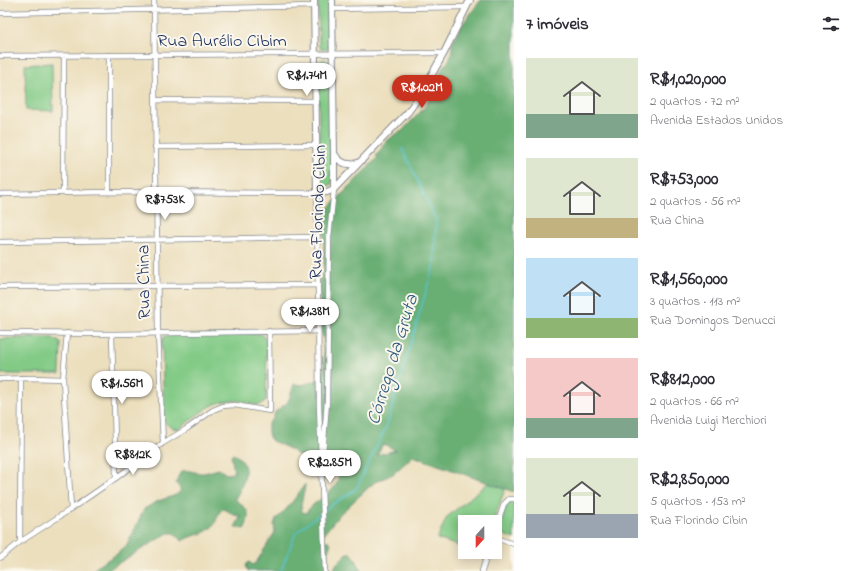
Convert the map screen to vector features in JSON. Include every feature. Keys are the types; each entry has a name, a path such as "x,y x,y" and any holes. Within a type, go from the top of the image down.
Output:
{"street":[{"name":"Rua China","path":"154,0 158,333 163,443"},
{"name":"Rua Florindo Cibin","path":"321,473 327,407 329,237 334,189 332,0"},
{"path":"0,194 109,192 327,192 334,189 408,112 420,95 444,53 470,0"},
{"path":"0,13 314,3"},
{"name":"Rua Florindo Cibin","path":"314,3 316,54 319,405 325,571"},
{"path":"332,9 467,7"},
{"name":"Rua Aurélio Cibim","path":"0,56 444,53"},
{"path":"109,55 109,192"},
{"path":"63,193 64,56"},
{"path":"155,100 316,101"},
{"path":"155,147 316,145"},
{"path":"334,155 345,164 352,165 359,163"},
{"path":"0,242 317,237"},
{"path":"0,287 318,285"},
{"path":"0,558 20,542 71,509 163,443 188,428 213,410 223,406 234,405 270,411 269,331"},
{"path":"0,333 112,334 318,331"},
{"path":"67,333 63,379 71,509"},
{"path":"112,334 116,478"},
{"path":"20,542 21,378"},
{"path":"0,379 63,379"},
{"path":"500,515 504,504 509,499 514,499"},
{"path":"502,540 514,544"},
{"path":"482,571 486,559"}],"green space":[{"path":"318,0 330,0 330,47 326,50 319,47"},
{"path":"481,0 514,0 514,492 413,456 393,474 375,482 369,487 340,514 322,536 324,541 329,541 331,543 325,560 328,571 248,571 246,565 249,562 253,565 256,563 275,532 274,525 276,519 288,507 305,484 301,509 302,512 306,513 311,507 330,492 338,480 338,472 334,462 300,456 286,447 272,441 268,432 268,424 273,418 275,412 287,403 294,384 302,385 318,380 324,373 324,339 321,331 324,321 324,310 320,304 319,290 320,279 324,271 324,213 378,157 376,156 386,142 402,131 425,107 441,82 440,74 449,60 455,37","holes":["383,444 396,450 377,455"]},
{"path":"325,59 330,63 332,184 326,187 320,184 318,64 320,61"},
{"path":"52,63 53,111 26,110 25,65"},
{"path":"261,334 265,338 267,344 266,400 263,403 260,405 254,405 237,401 221,402 208,408 179,429 172,428 164,421 162,341 164,337 170,335"},
{"path":"53,338 61,343 60,374 0,374 0,339"},
{"path":"233,454 243,463 245,469 245,475 241,487 235,499 247,511 248,518 245,528 235,527 241,516 234,515 222,509 213,526 204,532 182,541 174,533 168,533 106,571 92,571 117,554 127,545 144,509 158,501 176,495 181,490 176,483 178,477 183,471 187,470 204,473 219,469 226,474 233,473 234,470 231,456"},
{"path":"488,483 505,489 496,515 458,515 458,546 437,539 447,517"},
{"path":"510,503 514,503 514,539 502,534 502,518 506,507"},
{"path":"347,553 351,553 362,571 333,571 337,563"}],"waterway":[{"name":"Córrego da Gruta","path":"324,510 356,489 387,425 434,264 436,220 402,148"},
{"name":"Córrego da Gruta","path":"281,571 296,532 321,513"}]}
